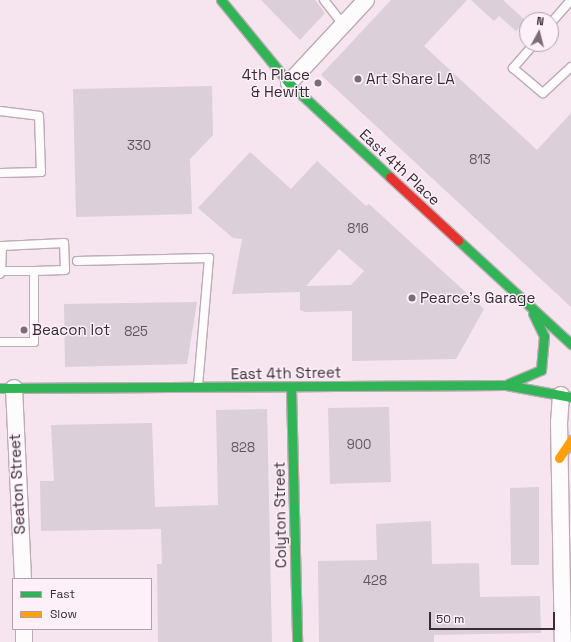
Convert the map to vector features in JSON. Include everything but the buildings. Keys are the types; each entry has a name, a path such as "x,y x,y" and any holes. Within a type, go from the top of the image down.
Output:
{"main road":[{"name":"East 4th Place","path":"221,0 289,83 532,310 571,344"},
{"path":"506,385 541,370 545,355 544,336 532,310"},
{"name":"East 4th Street","path":"7,388 291,388 506,385 566,396"},
{"name":"Colyton Street","path":"291,388 297,642"},
{"path":"560,458 571,440"}],"street":[{"path":"289,83 366,0"},
{"name":"Seaton Street","path":"7,388 23,578"},
{"path":"563,642 567,606 560,458 566,396"},
{"path":"24,630 24,642"}],"lane":[{"path":"324,0 343,24"},
{"path":"559,14 571,0"},
{"path":"527,52 514,68 543,93 571,67"},
{"path":"0,111 39,116 41,172 0,172"},
{"path":"64,243 64,270 34,271 0,272 2,246 64,243"},
{"path":"77,261 209,258 197,388"},
{"path":"0,342 34,342 34,271"}],"traffic: fast":[{"path":"221,0 289,83 390,177"},
{"path":"458,240 571,344"},
{"path":"508,384 541,370 544,336 533,313"},
{"path":"0,388 506,385 571,397"},
{"path":"291,388 297,642"}],"traffic: slow":[{"path":"559,458 571,440"}],"traffic: jam":[{"path":"390,177 458,240"}],"place":[{"name":"Art Share LA","path":"358,79"},
{"name":"4th Place & Hewitt","path":"318,83"},
{"name":"Pearce's Garage","path":"412,298"},
{"name":"Beacon lot","path":"24,330"}]}
